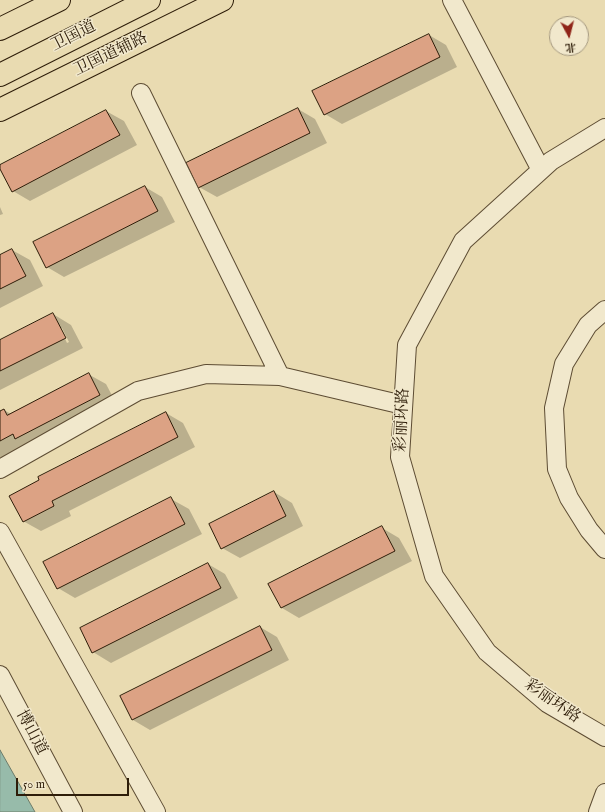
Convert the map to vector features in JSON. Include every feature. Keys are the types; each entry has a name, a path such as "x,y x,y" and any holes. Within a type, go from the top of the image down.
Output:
{"main road":[{"path":"0,29 58,0"},
{"name":"卫国道","path":"0,75 148,0"},
{"name":"卫国道辅路","path":"0,110 222,0"}],"street":[{"path":"452,0 541,170"},
{"path":"141,93 280,376"},
{"name":"彩丽环路","path":"605,128 551,161 463,240 407,345 400,457 434,576 486,652 547,703 605,737"},
{"path":"605,310 588,325 564,364 554,408 557,469 569,498 589,530 605,549"},
{"path":"0,468 138,391 206,374 280,376 403,405"},
{"path":"0,532 156,812"},
{"name":"博山道","path":"0,675 73,812"},
{"path":"598,812 605,793"}],"shaded area":[{"path":"0,750 35,812 0,812"}],"building":[{"path":"429,34 440,57 324,115 312,91"},
{"path":"298,108 310,133 198,188 186,163"},
{"path":"106,110 120,135 12,192 0,169 0,165"},
{"path":"145,186 158,211 46,268 33,242"},
{"path":"12,249 26,276 0,289 0,255"},
{"path":"53,313 66,338 0,371 0,340"},
{"path":"89,373 100,395 15,439 13,434 0,441 0,411 4,409 7,415"},
{"path":"166,412 178,437 52,501 54,506 23,522 9,496 39,480 38,477"},
{"path":"274,491 286,516 221,549 209,524"},
{"path":"171,497 185,524 57,589 43,562"},
{"path":"382,526 395,551 281,608 268,584"},
{"path":"208,563 221,588 92,653 80,628"},
{"path":"260,626 272,650 132,720 120,696"}]}
